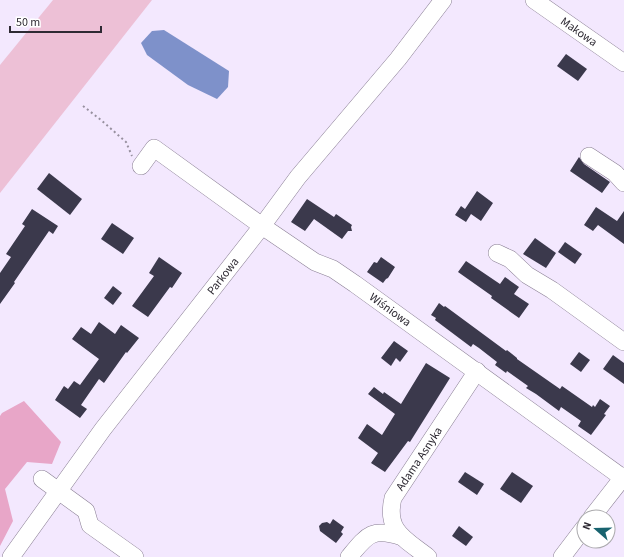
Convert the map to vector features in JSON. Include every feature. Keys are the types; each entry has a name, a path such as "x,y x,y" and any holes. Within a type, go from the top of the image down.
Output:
{"street":[{"name":"Parkowa","path":"11,557 103,429 262,226 298,177 398,59 443,0"},
{"name":"Makowa","path":"534,0 624,63"},
{"name":"Wiśniowa","path":"137,163 154,148 262,226 315,262 341,274 623,477"},
{"path":"590,156 615,173 624,183"},
{"path":"497,253 510,259 527,275 552,290 624,342"},
{"name":"Adama Asnyka","path":"402,536 392,523 391,511 393,498 477,371"},
{"path":"598,509 623,477"},
{"path":"42,479 86,511 90,525 136,557"},
{"path":"349,557 361,542 372,534 384,532 402,536 428,557"},
{"path":"562,557 576,539"}],"path":[{"path":"83,106 126,142 137,163"}],"shaded area":[{"path":"53,0 152,0 0,193 0,65"},
{"path":"24,401 61,442 52,464 27,462 5,489 13,521 0,546 0,416 2,413"}],"water":[{"path":"164,30 229,71 228,87 217,99 188,85 147,55 141,43 152,31"}],"building":[{"path":"566,54 587,69 578,81 557,66"},
{"path":"579,157 584,164 610,182 602,193 570,171"},
{"path":"49,173 82,199 70,215 37,189"},
{"path":"477,191 493,203 481,221 471,214 466,222 455,215 461,206 465,209"},
{"path":"307,199 334,217 336,214 352,225 352,231 348,231 342,239 314,219 305,231 291,222"},
{"path":"596,207 617,221 624,211 624,244 598,225 593,231 584,225"},
{"path":"32,209 58,226 53,234 49,231 0,304 0,273 11,257 6,254 25,226 22,224"},
{"path":"112,223 134,238 123,254 101,239"},
{"path":"535,238 556,253 546,268 523,254"},
{"path":"565,242 582,254 575,264 558,252"},
{"path":"159,257 182,273 172,288 170,287 148,317 132,306 154,276 149,273"},
{"path":"381,257 395,267 383,283 367,272 374,262 377,263"},
{"path":"466,261 500,284 505,277 519,287 514,294 529,304 519,318 491,298 492,296 458,272"},
{"path":"113,286 122,293 113,305 104,298"},
{"path":"439,303 560,389 562,386 592,407 593,405 595,407 600,399 610,406 604,414 606,415 591,435 578,426 581,421 561,407 559,411 526,388 528,386 507,371 506,373 495,365 497,362 479,348 473,344 471,347 435,320 436,318 431,315"},
{"path":"99,322 115,334 121,325 139,338 127,353 126,352 104,383 99,379 81,405 87,409 80,418 55,400 64,386 68,389 74,381 80,385 99,359 72,339 81,327 91,334"},
{"path":"394,341 408,351 400,362 396,358 391,366 381,358"},
{"path":"579,352 590,360 581,372 570,364"},
{"path":"613,355 624,363 624,384 603,369"},
{"path":"426,363 450,378 410,442 408,441 385,472 371,463 378,453 358,438 367,424 382,435 395,414 368,394 374,387 401,404"},
{"path":"465,472 484,484 477,495 458,482"},
{"path":"512,472 533,486 521,503 500,489"},
{"path":"333,519 344,527 341,532 343,534 336,543 320,531 319,526 322,523 327,522 330,524"},
{"path":"459,526 473,537 466,546 452,536"}]}
